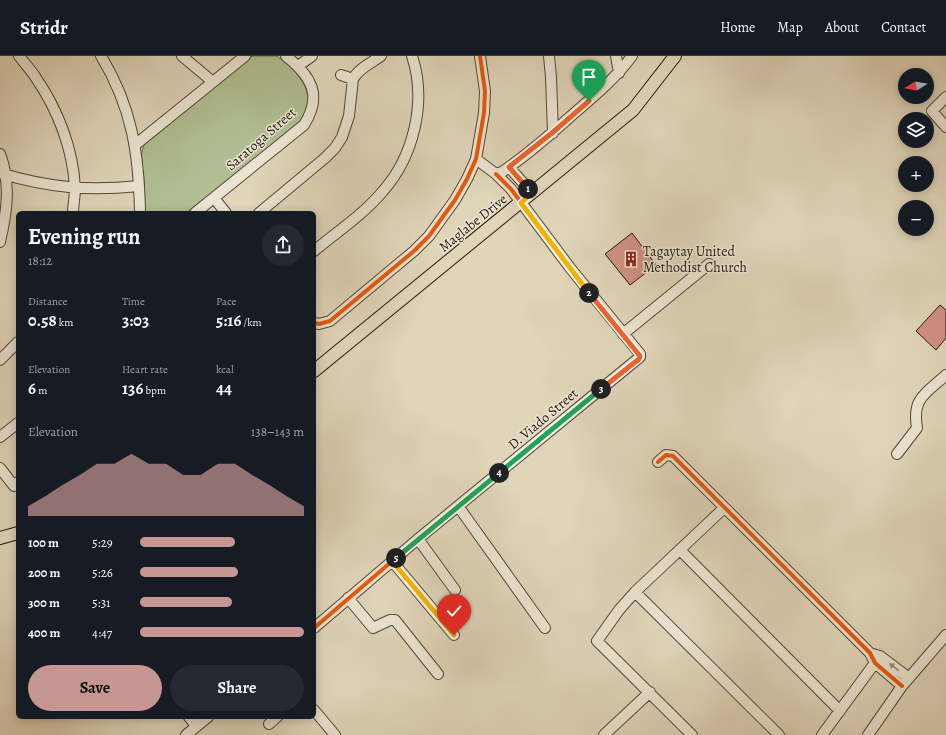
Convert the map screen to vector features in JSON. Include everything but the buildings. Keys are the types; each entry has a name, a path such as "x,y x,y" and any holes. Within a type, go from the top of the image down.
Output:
{"main road":[{"name":"Maglabe Drive","path":"316,369 633,110 675,56"},
{"path":"0,538 16,534"}],"street":[{"path":"19,56 36,77 58,117 66,143 75,189 73,211"},
{"path":"101,56 117,86 129,117 135,145 140,211"},
{"path":"182,56 213,82"},
{"path":"135,145 245,56"},
{"name":"Saratoga Street","path":"198,211 304,125 313,106 313,94 305,72 287,56"},
{"path":"298,66 312,56"},
{"path":"261,211 335,148 342,137 349,116 353,79 355,75 363,68 380,56"},
{"path":"316,249 383,192 395,176 403,160 414,130 418,104 417,82 412,56"},
{"path":"316,323 330,321 414,251 429,236 455,200 476,159 484,113 485,91 480,56"},
{"path":"549,56 552,133"},
{"path":"616,56 619,73"},
{"path":"496,174 509,167 552,133 619,73 632,56"},
{"path":"341,75 353,79"},
{"path":"946,97 932,111 946,127"},
{"path":"0,154 8,192 0,242"},
{"name":"D. Viado Street","path":"316,626 418,539 639,359 640,354 511,189 496,174 476,159"},
{"path":"509,167 532,193"},
{"path":"3,174 34,182 75,189 139,186"},
{"path":"214,198 224,211"},
{"path":"623,334 709,264"},
{"path":"0,360 16,344"},
{"path":"897,454 917,428 915,415 918,400 946,375"},
{"path":"0,437 16,425"},
{"path":"658,462 666,455 673,456 875,657 902,686"},
{"path":"0,468 16,485"},
{"path":"458,506 546,628"},
{"path":"692,735 597,641 618,610 635,592 724,508"},
{"path":"418,539 455,590"},
{"path":"680,550 840,711"},
{"path":"392,561 454,635"},
{"path":"635,592 779,735"},
{"path":"348,598 373,628 390,620 395,620 438,674"},
{"path":"868,735 902,686 946,635"},
{"path":"875,657 909,678"},
{"path":"822,735 840,711 875,657"},
{"path":"608,734 650,692"},
{"path":"316,712 334,735"},
{"path":"191,719 196,726"},
{"path":"186,735 205,719"}],"green space":[{"path":"252,56 277,56 294,71 305,87 308,96 304,116 296,126 189,211 145,211 142,158 144,145"}],"cycle path":[{"path":"316,323 330,321 414,251 429,236 455,200 476,159 484,113 485,91 480,56"},
{"path":"316,626 418,539 640,357 640,354 571,269 511,189 496,174"},
{"path":"658,462 666,455 673,456 870,653 875,663 902,686"}],"place":[{"name":"Tagaytay United Methodist Church","path":"631,259"}],"route":[{"path":"454,635 422,599 392,561 640,357 640,354 596,301 521,203 532,193 509,167 589,101"}]}
